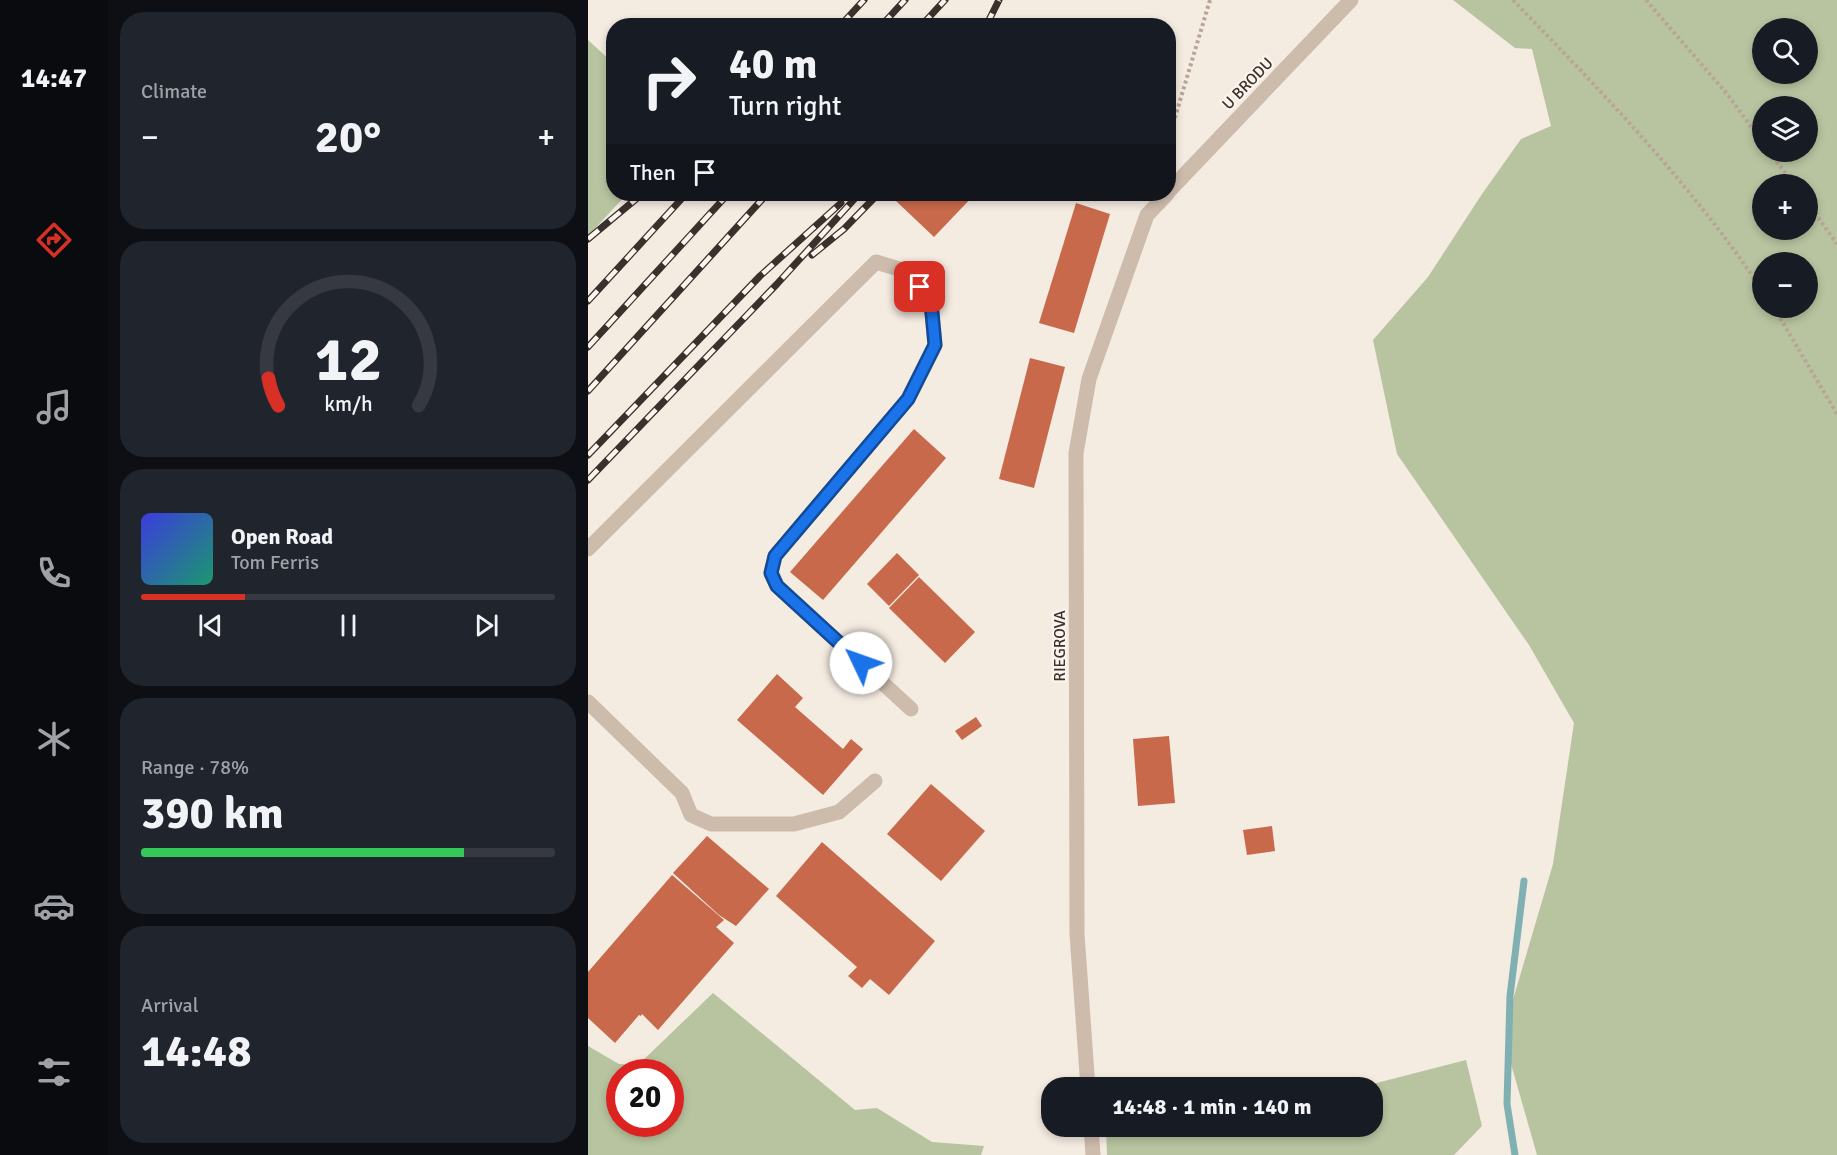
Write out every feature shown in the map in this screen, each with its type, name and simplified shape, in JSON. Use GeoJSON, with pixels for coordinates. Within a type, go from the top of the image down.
{"type":"FeatureCollection","features":[{"type":"Feature","properties":{"kind":"street","name":"U BRODU"},"geometry":{"type":"LineString","coordinates":[[1176,185],[1351,0]]}},
{"type":"Feature","properties":{"kind":"street","name":"U BRODU"},"geometry":{"type":"LineString","coordinates":[[1146,215],[1160,201]]}},
{"type":"Feature","properties":{"kind":"street","name":"RIEGROVA"},"geometry":{"type":"LineString","coordinates":[[1087,1077],[1077,934],[1076,453],[1089,380],[1146,215]]}},
{"type":"Feature","properties":{"kind":"street"},"geometry":{"type":"LineString","coordinates":[[588,549],[876,262],[909,272],[931,302],[935,345],[908,399],[775,556],[771,573],[777,586],[911,709]]}},
{"type":"Feature","properties":{"kind":"street"},"geometry":{"type":"LineString","coordinates":[[588,702],[682,793],[691,815],[711,824],[794,824],[839,812],[875,782]]}},
{"type":"Feature","properties":{"kind":"street"},"geometry":{"type":"LineString","coordinates":[[1092,1137],[1093,1155]]}},
{"type":"Feature","properties":{"kind":"path"},"geometry":{"type":"LineString","coordinates":[[1176,113],[1209,0]]}},
{"type":"Feature","properties":{"kind":"path"},"geometry":{"type":"LineString","coordinates":[[1513,0],[1587,76],[1667,165],[1752,275]]}},
{"type":"Feature","properties":{"kind":"path"},"geometry":{"type":"LineString","coordinates":[[1646,0],[1728,95],[1752,128]]}},
{"type":"Feature","properties":{"kind":"path"},"geometry":{"type":"LineString","coordinates":[[1777,162],[1786,174]]}},
{"type":"Feature","properties":{"kind":"path"},"geometry":{"type":"LineString","coordinates":[[1818,218],[1837,244]]}},
{"type":"Feature","properties":{"kind":"path"},"geometry":{"type":"LineString","coordinates":[[1780,318],[1837,414]]}},
{"type":"Feature","properties":{"kind":"green space"},"geometry":{"type":"Polygon","coordinates":[[[1453,0],[1837,0],[1837,1155],[1537,1155],[1509,1057],[1507,1020],[1553,864],[1574,723],[1529,645],[1397,454],[1373,340],[1428,277],[1521,139],[1551,126],[1532,49],[1515,48],[1453,0]]]}},
{"type":"Feature","properties":{"kind":"green space"},"geometry":{"type":"Polygon","coordinates":[[[588,40],[606,57],[606,201],[620,201],[588,236],[588,40]]]}},
{"type":"Feature","properties":{"kind":"green space"},"geometry":{"type":"Polygon","coordinates":[[[713,993],[855,1110],[877,1108],[932,1142],[984,1146],[981,1155],[588,1155],[588,1046],[610,1059],[606,1059],[606,1137],[684,1137],[684,1059],[644,1059],[713,993]]]}},
{"type":"Feature","properties":{"kind":"green space"},"geometry":{"type":"Polygon","coordinates":[[[1466,1060],[1482,1126],[1454,1155],[1107,1155],[1106,1137],[1383,1137],[1383,1081],[1466,1060]]]}},
{"type":"Feature","properties":{"kind":"building"},"geometry":{"type":"Polygon","coordinates":[[[896,201],[968,201],[934,237],[896,201]]]}},
{"type":"Feature","properties":{"kind":"building"},"geometry":{"type":"Polygon","coordinates":[[[1076,203],[1110,214],[1074,333],[1039,323],[1076,203]]]}},
{"type":"Feature","properties":{"kind":"building"},"geometry":{"type":"Polygon","coordinates":[[[1030,358],[1065,367],[1034,488],[999,479],[1030,358]]]}},
{"type":"Feature","properties":{"kind":"building"},"geometry":{"type":"Polygon","coordinates":[[[914,429],[946,458],[823,600],[790,572],[914,429]]]}},
{"type":"Feature","properties":{"kind":"building"},"geometry":{"type":"Polygon","coordinates":[[[897,553],[919,575],[889,606],[867,584],[897,553]]]}},
{"type":"Feature","properties":{"kind":"building"},"geometry":{"type":"Polygon","coordinates":[[[919,577],[975,632],[945,663],[889,608],[919,577]]]}},
{"type":"Feature","properties":{"kind":"building"},"geometry":{"type":"Polygon","coordinates":[[[777,674],[803,698],[795,707],[843,749],[851,739],[863,749],[823,795],[737,720],[777,674]]]}},
{"type":"Feature","properties":{"kind":"building"},"geometry":{"type":"Polygon","coordinates":[[[976,717],[982,726],[962,740],[955,731],[976,717]]]}},
{"type":"Feature","properties":{"kind":"building"},"geometry":{"type":"Polygon","coordinates":[[[1169,736],[1175,803],[1138,806],[1133,739],[1169,736]]]}},
{"type":"Feature","properties":{"kind":"building"},"geometry":{"type":"Polygon","coordinates":[[[931,784],[985,831],[941,881],[887,834],[931,784]]]}},
{"type":"Feature","properties":{"kind":"building"},"geometry":{"type":"Polygon","coordinates":[[[1272,826],[1275,851],[1247,855],[1243,830],[1272,826]]]}},
{"type":"Feature","properties":{"kind":"building"},"geometry":{"type":"Polygon","coordinates":[[[707,836],[769,889],[736,926],[719,915],[673,873],[707,836]]]}},
{"type":"Feature","properties":{"kind":"building"},"geometry":{"type":"Polygon","coordinates":[[[822,842],[935,941],[889,995],[870,979],[862,988],[848,976],[857,967],[776,896],[822,842]]]}},
{"type":"Feature","properties":{"kind":"building"},"geometry":{"type":"Polygon","coordinates":[[[672,875],[724,920],[716,927],[734,943],[658,1030],[642,1014],[615,1043],[588,1018],[588,972],[672,875]]]}},
{"type":"Feature","properties":{"kind":"waterway"},"geometry":{"type":"LineString","coordinates":[[1515,1155],[1507,1104],[1510,996],[1524,881]]}},
{"type":"Feature","properties":{"kind":"railway"},"geometry":{"type":"LineString","coordinates":[[847,18],[864,0]]}},
{"type":"Feature","properties":{"kind":"railway"},"geometry":{"type":"LineString","coordinates":[[888,18],[905,0]]}},
{"type":"Feature","properties":{"kind":"railway"},"geometry":{"type":"LineString","coordinates":[[928,18],[945,0]]}},
{"type":"Feature","properties":{"kind":"railway"},"geometry":{"type":"LineString","coordinates":[[990,18],[999,0]]}},
{"type":"Feature","properties":{"kind":"railway"},"geometry":{"type":"LineString","coordinates":[[588,239],[634,201]]}},
{"type":"Feature","properties":{"kind":"railway"},"geometry":{"type":"LineString","coordinates":[[588,301],[680,201]]}},
{"type":"Feature","properties":{"kind":"railway"},"geometry":{"type":"LineString","coordinates":[[588,347],[722,201]]}},
{"type":"Feature","properties":{"kind":"railway"},"geometry":{"type":"LineString","coordinates":[[588,391],[761,201]]}},
{"type":"Feature","properties":{"kind":"railway"},"geometry":{"type":"LineString","coordinates":[[588,480],[777,284],[853,201]]}},
{"type":"Feature","properties":{"kind":"railway"},"geometry":{"type":"LineString","coordinates":[[812,255],[844,229],[871,201]]}},
{"type":"Feature","properties":{"kind":"railway"},"geometry":{"type":"LineString","coordinates":[[588,455],[760,276],[841,203]]}},
{"type":"Feature","properties":{"kind":"route"},"geometry":{"type":"LineString","coordinates":[[861,663],[777,586],[771,573],[775,556],[908,399],[935,345],[931,302],[920,287]]}}]}
